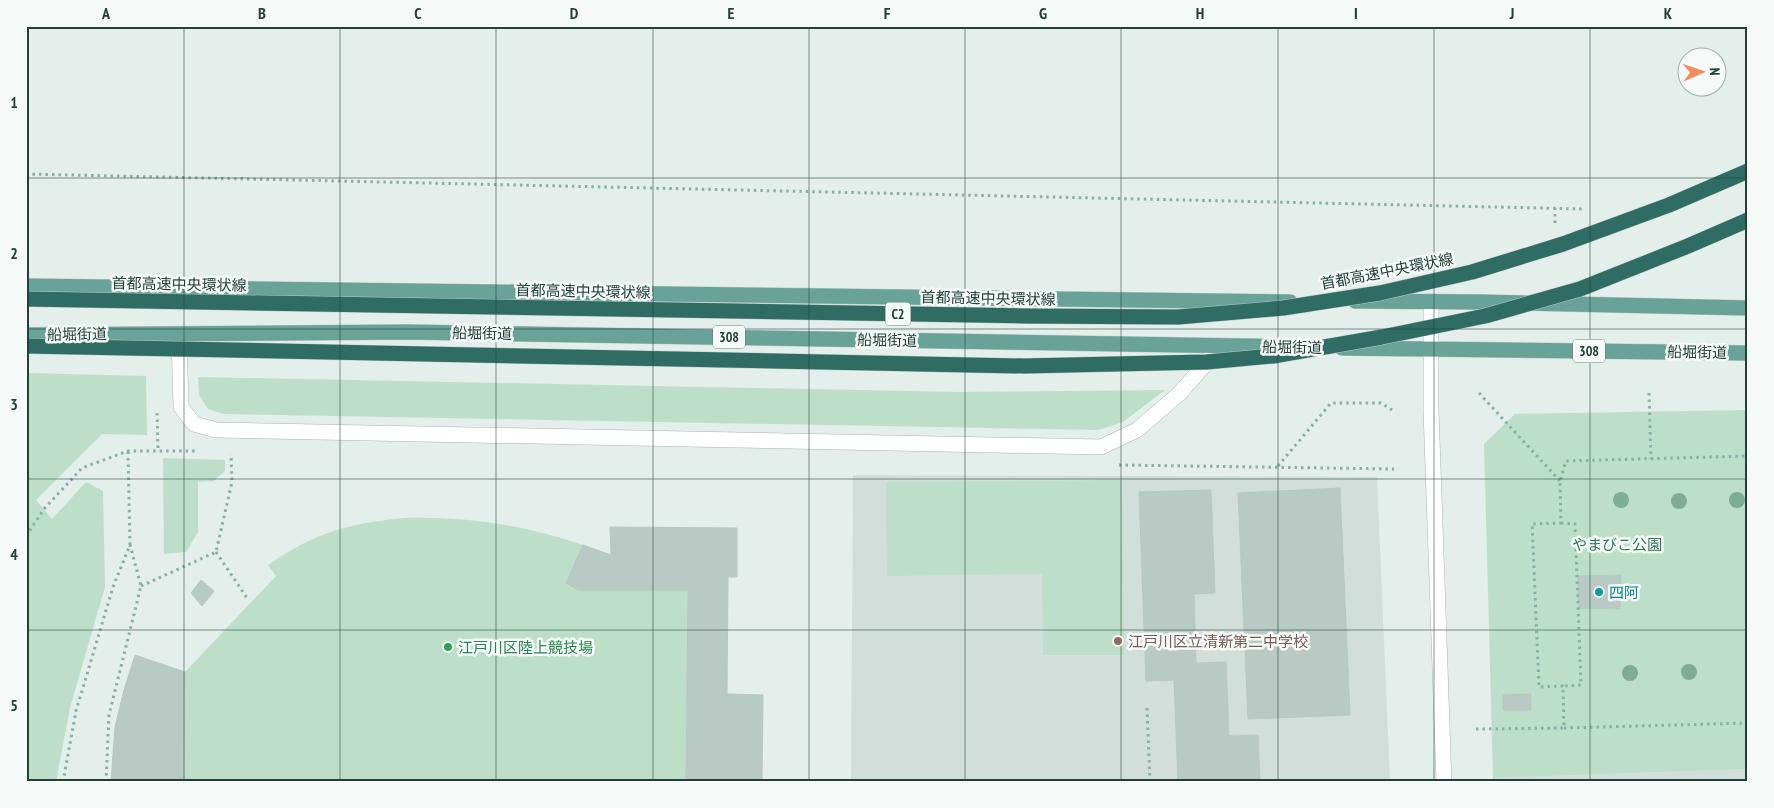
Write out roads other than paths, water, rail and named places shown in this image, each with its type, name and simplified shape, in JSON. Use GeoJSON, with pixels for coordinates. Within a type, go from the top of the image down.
{"type":"FeatureCollection","features":[{"type":"Feature","properties":{"kind":"highway","name":"首都高速中央環状線"},"geometry":{"type":"LineString","coordinates":[[26,291],[1006,316],[1178,317],[1283,308],[1380,294],[1472,272],[1563,244],[1669,205],[1717,186],[1748,171]]}},
{"type":"Feature","properties":{"kind":"highway"},"geometry":{"type":"LineString","coordinates":[[26,346],[1014,366],[1206,362],[1273,356],[1382,337],[1485,316],[1580,289],[1748,220]]}},
{"type":"Feature","properties":{"kind":"main road"},"geometry":{"type":"LineString","coordinates":[[26,291],[1221,302],[1431,302],[1748,308]]}},
{"type":"Feature","properties":{"kind":"main road","name":"船堀街道"},"geometry":{"type":"LineString","coordinates":[[26,335],[408,332],[1748,353]]}},
{"type":"Feature","properties":{"kind":"street"},"geometry":{"type":"LineString","coordinates":[[1431,302],[1430,349],[1444,782]]}},
{"type":"Feature","properties":{"kind":"street"},"geometry":{"type":"LineString","coordinates":[[179,333],[181,407],[194,424],[216,430],[1101,447],[1137,430],[1180,393],[1220,346]]}},
{"type":"Feature","properties":{"kind":"place","name":"四阿"},"geometry":{"type":"Point","coordinates":[1599,592]}},
{"type":"Feature","properties":{"kind":"place","name":"江戸川区立清新第二中学校"},"geometry":{"type":"Point","coordinates":[1118,641]}},
{"type":"Feature","properties":{"kind":"place","name":"江戸川区陸上競技場"},"geometry":{"type":"Point","coordinates":[448,647]}},
{"type":"Feature","properties":{"kind":"park label","name":"やまびこ公園"},"geometry":{"type":"Point","coordinates":[1617,544]}}]}
